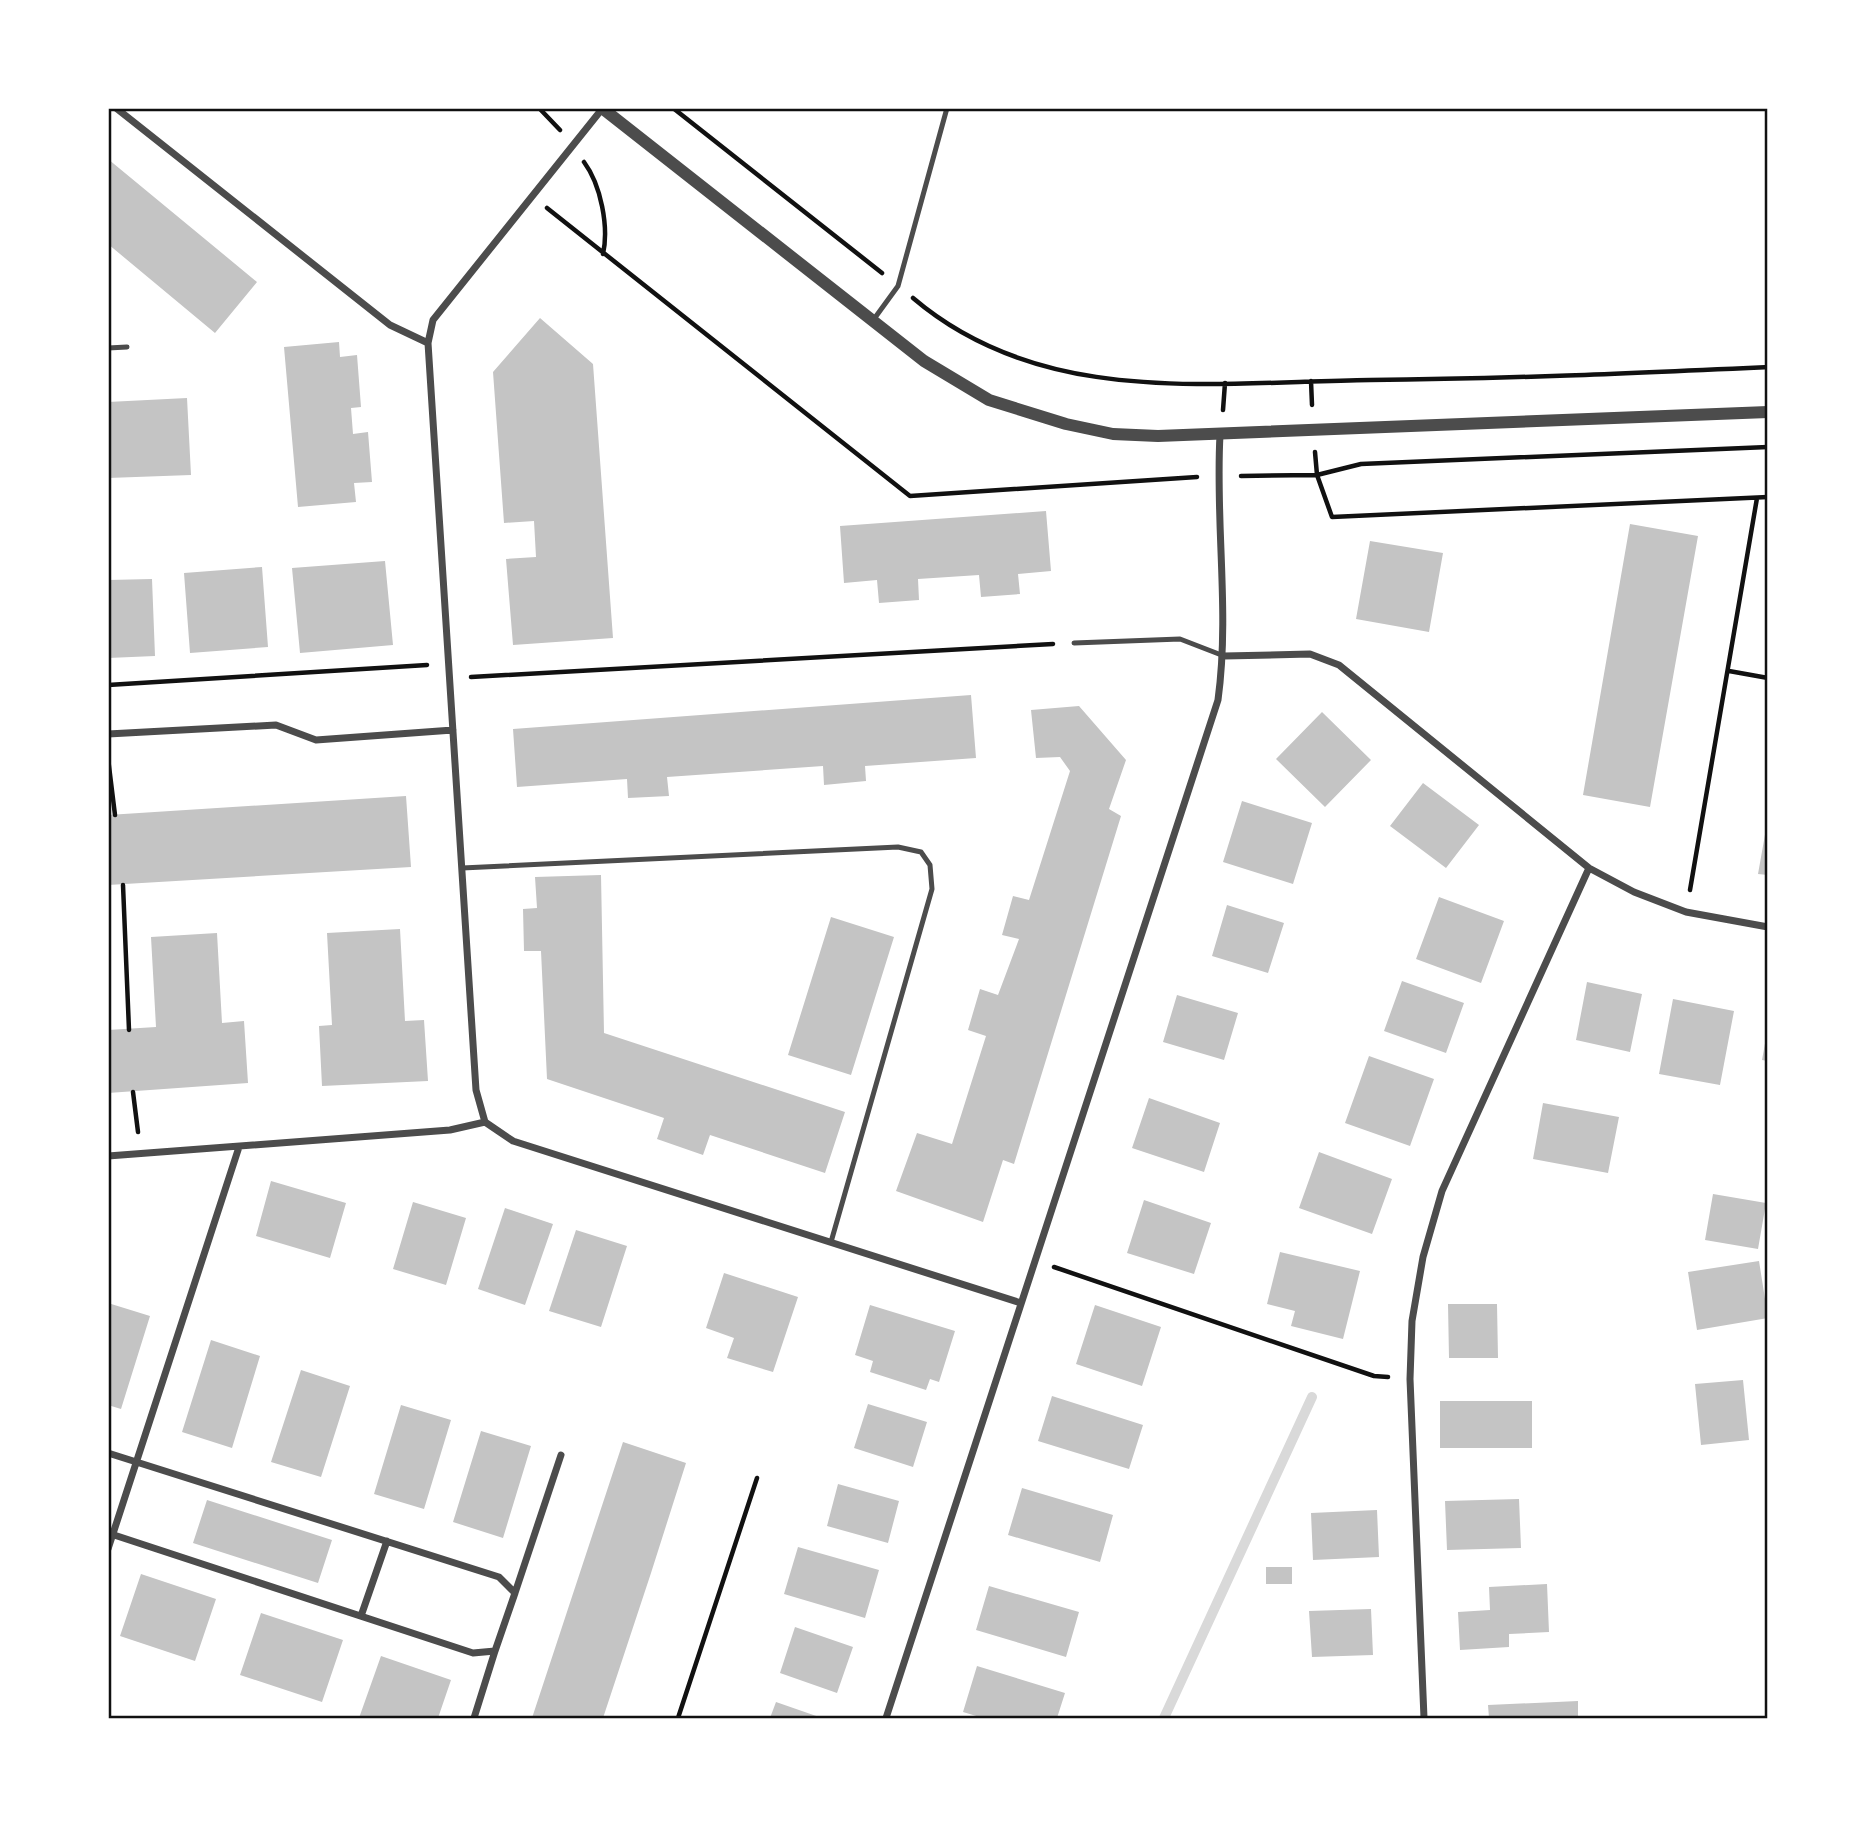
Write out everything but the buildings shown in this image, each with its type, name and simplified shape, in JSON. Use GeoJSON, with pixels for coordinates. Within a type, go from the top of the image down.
{"type":"FeatureCollection","features":[{"type":"Feature","properties":{"kind":"street"},"geometry":{"type":"LineString","coordinates":[[116,108],[390,326],[428,343]]}},
{"type":"Feature","properties":{"kind":"street"},"geometry":{"type":"LineString","coordinates":[[1021,1303],[513,1141],[485,1122],[476,1090],[428,343],[433,320],[602,108],[924,362],[989,400],[1066,424],[1113,434],[1220,435],[1768,412]]}},
{"type":"Feature","properties":{"kind":"street"},"geometry":{"type":"LineString","coordinates":[[886,1718],[1218,700],[1224,656],[1218,475],[1220,435]]}},
{"type":"Feature","properties":{"kind":"street"},"geometry":{"type":"LineString","coordinates":[[1224,656],[1310,654],[1339,665],[1589,868],[1634,892],[1686,912],[1768,927]]}},
{"type":"Feature","properties":{"kind":"street"},"geometry":{"type":"LineString","coordinates":[[108,734],[276,725],[316,740],[453,730]]}},
{"type":"Feature","properties":{"kind":"street"},"geometry":{"type":"LineString","coordinates":[[1424,1718],[1409,1379],[1412,1321],[1423,1257],[1442,1191],[1589,868]]}},
{"type":"Feature","properties":{"kind":"street"},"geometry":{"type":"LineString","coordinates":[[108,1156],[450,1130],[485,1122]]}},
{"type":"Feature","properties":{"kind":"street"},"geometry":{"type":"LineString","coordinates":[[108,1549],[239,1147]]}},
{"type":"Feature","properties":{"kind":"street"},"geometry":{"type":"LineString","coordinates":[[108,1453],[499,1577],[515,1593]]}},
{"type":"Feature","properties":{"kind":"street"},"geometry":{"type":"LineString","coordinates":[[474,1718],[561,1455]]}},
{"type":"Feature","properties":{"kind":"street"},"geometry":{"type":"LineString","coordinates":[[111,1534],[473,1653],[495,1651]]}},
{"type":"Feature","properties":{"kind":"street"},"geometry":{"type":"LineString","coordinates":[[361,1616],[387,1541]]}},
{"type":"Feature","properties":{"kind":"lane"},"geometry":{"type":"LineString","coordinates":[[872,322],[898,286],[947,108]]}},
{"type":"Feature","properties":{"kind":"lane"},"geometry":{"type":"LineString","coordinates":[[108,348],[127,347]]}},
{"type":"Feature","properties":{"kind":"lane"},"geometry":{"type":"LineString","coordinates":[[1074,643],[1180,639],[1224,656]]}},
{"type":"Feature","properties":{"kind":"lane"},"geometry":{"type":"LineString","coordinates":[[462,868],[898,847],[921,852],[930,865],[932,889],[831,1242]]}},
{"type":"Feature","properties":{"kind":"path"},"geometry":{"type":"LineString","coordinates":[[673,108],[943,323],[998,352],[1049,368],[1105,380],[1170,385],[1474,380],[1768,368]]}},
{"type":"Feature","properties":{"kind":"path"},"geometry":{"type":"LineString","coordinates":[[572,145],[592,172],[607,234],[603,254]]}},
{"type":"Feature","properties":{"kind":"path"},"geometry":{"type":"LineString","coordinates":[[1317,475],[1332,517],[1768,497]]}},
{"type":"Feature","properties":{"kind":"path"},"geometry":{"type":"LineString","coordinates":[[1686,912],[1758,498]]}},
{"type":"Feature","properties":{"kind":"path"},"geometry":{"type":"LineString","coordinates":[[450,678],[1074,643]]}},
{"type":"Feature","properties":{"kind":"path"},"geometry":{"type":"LineString","coordinates":[[108,685],[449,664]]}},
{"type":"Feature","properties":{"kind":"path"},"geometry":{"type":"LineString","coordinates":[[1729,671],[1768,678]]}},
{"type":"Feature","properties":{"kind":"path"},"geometry":{"type":"LineString","coordinates":[[108,758],[115,815]]}},
{"type":"Feature","properties":{"kind":"path"},"geometry":{"type":"LineString","coordinates":[[123,885],[129,1030]]}},
{"type":"Feature","properties":{"kind":"path"},"geometry":{"type":"LineString","coordinates":[[133,1092],[141,1154]]}},
{"type":"Feature","properties":{"kind":"path"},"geometry":{"type":"LineString","coordinates":[[1035,1261],[1374,1376],[1409,1379]]}},
{"type":"Feature","properties":{"kind":"path"},"geometry":{"type":"LineString","coordinates":[[678,1718],[757,1478]]}},
{"type":"Feature","properties":{"kind":"waterway"},"geometry":{"type":"LineString","coordinates":[[1164,1718],[1312,1397]]}}]}
